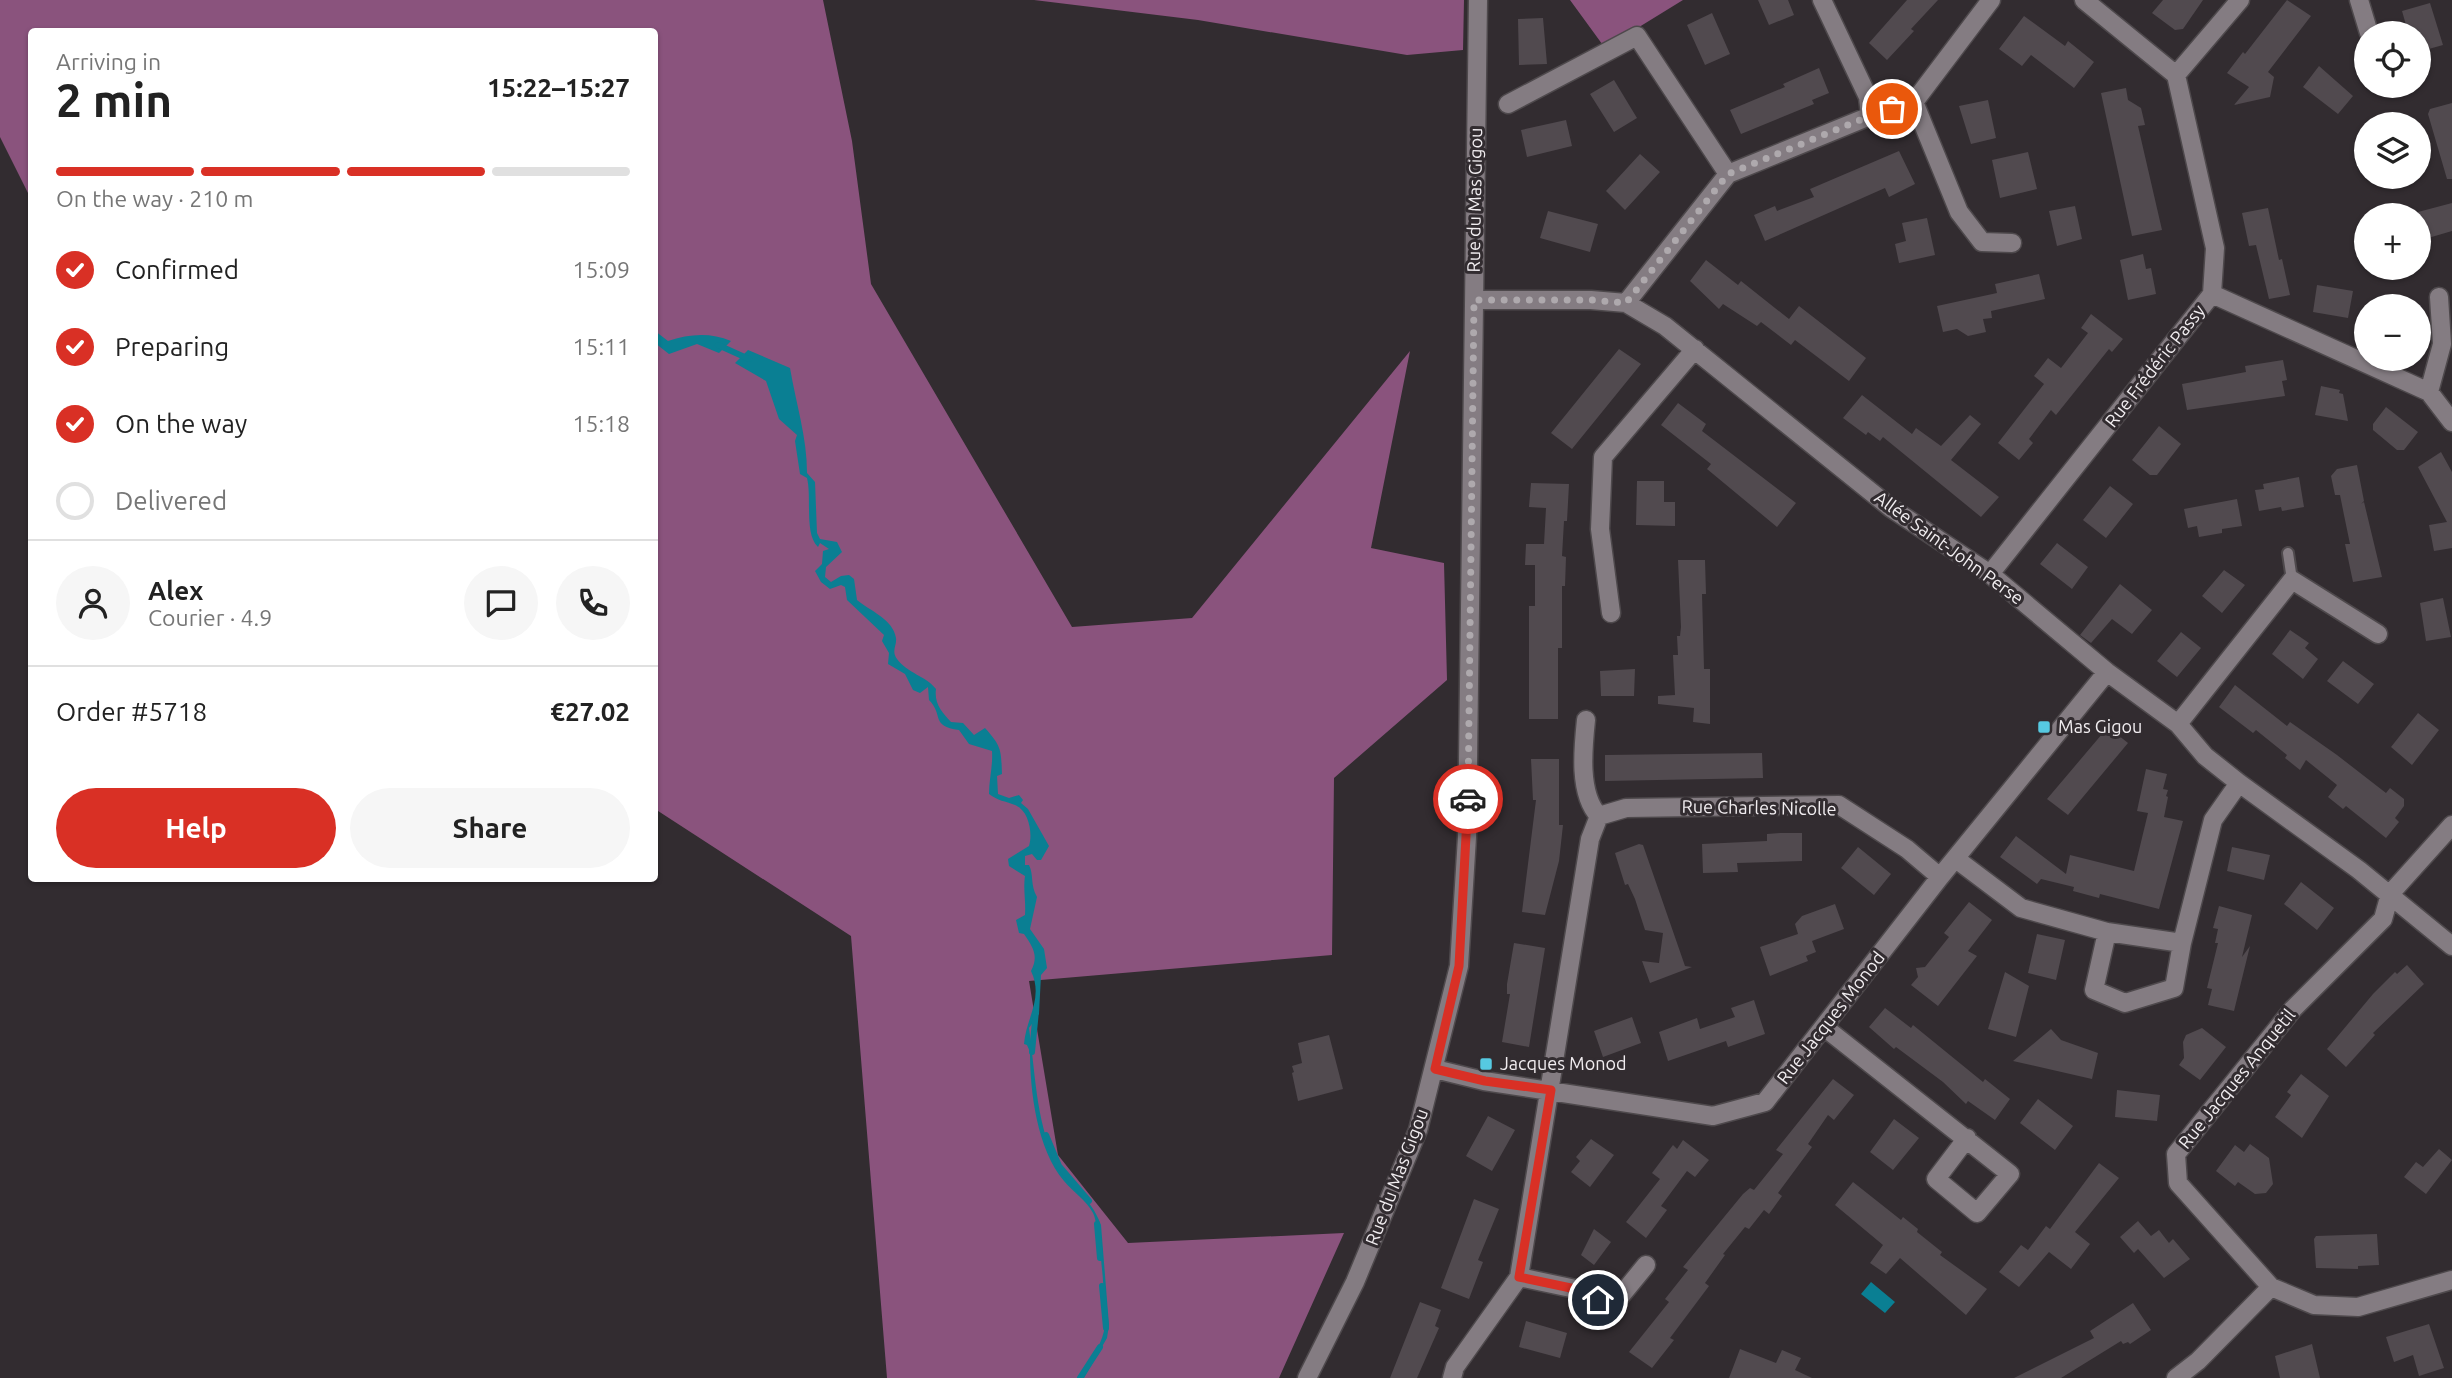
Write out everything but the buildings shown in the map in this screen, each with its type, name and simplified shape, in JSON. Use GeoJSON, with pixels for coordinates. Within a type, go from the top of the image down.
{"type":"FeatureCollection","features":[{"type":"Feature","properties":{"kind":"street","name":"Rue du Mas Gigou"},"geometry":{"type":"LineString","coordinates":[[1307,1378],[1355,1282],[1418,1130],[1459,966],[1467,837],[1478,0]]}},
{"type":"Feature","properties":{"kind":"street"},"geometry":{"type":"LineString","coordinates":[[1822,0],[1868,97],[1870,116]]}},
{"type":"Feature","properties":{"kind":"street"},"geometry":{"type":"LineString","coordinates":[[1626,303],[1728,174],[1870,116],[1914,102],[1991,0]]}},
{"type":"Feature","properties":{"kind":"street"},"geometry":{"type":"LineString","coordinates":[[2084,0],[2176,75],[2240,0]]}},
{"type":"Feature","properties":{"kind":"street"},"geometry":{"type":"LineString","coordinates":[[2359,0],[2365,21]]}},
{"type":"Feature","properties":{"kind":"street"},"geometry":{"type":"LineString","coordinates":[[1508,104],[1637,36],[1728,174]]}},
{"type":"Feature","properties":{"kind":"street","name":"Rue Frédéric Passy"},"geometry":{"type":"LineString","coordinates":[[1990,574],[2212,294],[2215,248],[2176,75]]}},
{"type":"Feature","properties":{"kind":"street"},"geometry":{"type":"LineString","coordinates":[[1914,102],[1959,212],[1982,242],[2012,243]]}},
{"type":"Feature","properties":{"kind":"street"},"geometry":{"type":"LineString","coordinates":[[2212,294],[2429,392],[2452,422]]}},
{"type":"Feature","properties":{"kind":"street"},"geometry":{"type":"LineString","coordinates":[[2429,392],[2442,344],[2439,297]]}},
{"type":"Feature","properties":{"kind":"street","name":"Allée Saint-John Perse"},"geometry":{"type":"LineString","coordinates":[[1474,300],[1591,300],[1626,303],[1695,349],[1891,508],[1990,574],[2107,671],[2178,724],[2205,756],[2390,894],[2452,946]]}},
{"type":"Feature","properties":{"kind":"street"},"geometry":{"type":"LineString","coordinates":[[1611,613],[1600,529],[1603,457],[1695,349]]}},
{"type":"Feature","properties":{"kind":"street"},"geometry":{"type":"LineString","coordinates":[[2178,724],[2292,580],[2378,634]]}},
{"type":"Feature","properties":{"kind":"street","name":"Rue Jacques Monod"},"geometry":{"type":"LineString","coordinates":[[1435,1069],[1485,1081],[1713,1116],[1765,1102],[1940,877],[2107,671]]}},
{"type":"Feature","properties":{"kind":"street"},"geometry":{"type":"LineString","coordinates":[[1452,1378],[1455,1367],[1519,1277],[1590,839],[1599,816],[1591,808],[1585,782],[1586,720]]}},
{"type":"Feature","properties":{"kind":"street"},"geometry":{"type":"LineString","coordinates":[[2107,932],[2094,990],[2125,1003],[2174,988],[2182,943],[2213,820],[2239,783]]}},
{"type":"Feature","properties":{"kind":"street","name":"Rue Charles Nicolle"},"geometry":{"type":"LineString","coordinates":[[1599,816],[1626,808],[1839,806],[1907,849],[1940,877]]}},
{"type":"Feature","properties":{"kind":"street","name":"Rue Jacques Anquetil"},"geometry":{"type":"LineString","coordinates":[[2452,825],[2390,894],[2383,919],[2293,1009],[2176,1154],[2178,1183],[2271,1287],[2314,1305],[2358,1307],[2452,1280]]}},
{"type":"Feature","properties":{"kind":"street"},"geometry":{"type":"LineString","coordinates":[[1956,859],[2021,908],[2107,932],[2182,943]]}},
{"type":"Feature","properties":{"kind":"street"},"geometry":{"type":"LineString","coordinates":[[1824,1027],[1967,1138]]}},
{"type":"Feature","properties":{"kind":"street"},"geometry":{"type":"LineString","coordinates":[[1519,1277],[1585,1291],[1610,1309],[1646,1265]]}},
{"type":"Feature","properties":{"kind":"street"},"geometry":{"type":"LineString","coordinates":[[2176,1378],[2198,1361],[2271,1287]]}},
{"type":"Feature","properties":{"kind":"lane"},"geometry":{"type":"LineString","coordinates":[[2288,553],[2292,580]]}},
{"type":"Feature","properties":{"kind":"shaded area"},"geometry":{"type":"Polygon","coordinates":[[[0,0],[823,0],[852,141],[871,284],[1072,627],[1192,618],[1410,351],[1371,548],[1444,563],[1447,680],[1334,778],[1332,955],[1029,981],[1058,1155],[1128,1243],[1344,1233],[1279,1378],[887,1378],[851,936],[658,811],[658,28],[28,28],[28,193],[0,137],[0,0]]]}},
{"type":"Feature","properties":{"kind":"shaded area"},"geometry":{"type":"Polygon","coordinates":[[[1034,0],[1464,0],[1463,50],[1407,55],[1198,20],[1034,0]]]}},
{"type":"Feature","properties":{"kind":"shaded area"},"geometry":{"type":"Polygon","coordinates":[[[1570,0],[1683,0],[1605,48],[1570,0]]]}},
{"type":"Feature","properties":{"kind":"water"},"geometry":{"type":"Polygon","coordinates":[[[658,333],[668,341],[700,335],[731,341],[719,353],[697,344],[669,354],[658,345],[658,333]]]}},
{"type":"Feature","properties":{"kind":"water"},"geometry":{"type":"Polygon","coordinates":[[[748,350],[790,368],[803,433],[807,473],[815,482],[817,533],[820,539],[837,542],[842,552],[826,567],[825,577],[831,582],[841,576],[849,575],[854,579],[857,600],[880,616],[894,631],[894,651],[897,659],[936,689],[937,703],[951,722],[963,723],[974,735],[985,728],[991,734],[1001,754],[1002,774],[997,776],[998,794],[1009,798],[1019,795],[1023,800],[1021,803],[1028,809],[1049,846],[1041,860],[1037,860],[1032,854],[1025,856],[1025,865],[1029,865],[1037,897],[1030,929],[1044,949],[1047,968],[1041,975],[1039,1014],[1029,1028],[1037,1094],[1048,1143],[1059,1167],[1091,1206],[1101,1225],[1109,1325],[1107,1338],[1084,1378],[1079,1378],[1097,1350],[1104,1331],[1105,1308],[1100,1252],[1093,1213],[1055,1168],[1041,1137],[1034,1102],[1030,1052],[1024,1044],[1035,999],[1035,981],[1031,971],[1035,956],[1024,934],[1019,933],[1016,920],[1025,915],[1025,876],[1009,866],[1008,859],[1029,846],[1029,823],[1020,808],[989,794],[992,751],[969,744],[959,730],[944,726],[929,700],[928,687],[920,693],[913,690],[905,674],[888,664],[889,653],[882,641],[884,635],[847,600],[845,587],[841,585],[830,589],[821,582],[815,571],[822,564],[823,551],[829,549],[820,543],[818,547],[811,534],[807,478],[800,474],[795,441],[797,435],[779,419],[766,381],[735,363],[748,350]]]}},
{"type":"Feature","properties":{"kind":"water"},"geometry":{"type":"Polygon","coordinates":[[[1871,1282],[1895,1302],[1885,1313],[1861,1294],[1871,1282]]]}},
{"type":"Feature","properties":{"kind":"waterway"},"geometry":{"type":"LineString","coordinates":[[718,345],[749,359]]}},
{"type":"Feature","properties":{"kind":"waterway"},"geometry":{"type":"LineString","coordinates":[[1032,1052],[1036,1011]]}},
{"type":"Feature","properties":{"kind":"waterway"},"geometry":{"type":"LineString","coordinates":[[1046,1135],[1059,1166],[1089,1201]]}},
{"type":"Feature","properties":{"kind":"waterway"},"geometry":{"type":"LineString","coordinates":[[1097,1224],[1100,1258]]}},
{"type":"Feature","properties":{"kind":"waterway"},"geometry":{"type":"LineString","coordinates":[[1102,1286],[1106,1328]]}},
{"type":"Feature","properties":{"kind":"waterway"},"geometry":{"type":"LineString","coordinates":[[1080,1378],[1100,1347]]}},
{"type":"Feature","properties":{"kind":"way so far"},"geometry":{"type":"LineString","coordinates":[[1468,799],[1474,300],[1591,300],[1626,303],[1728,174],[1892,109]]}},
{"type":"Feature","properties":{"kind":"place","name":"Mas Gigou"},"geometry":{"type":"Point","coordinates":[2044,727]}},
{"type":"Feature","properties":{"kind":"place","name":"Jacques Monod"},"geometry":{"type":"Point","coordinates":[1486,1064]}},
{"type":"Feature","properties":{"kind":"route"},"geometry":{"type":"LineString","coordinates":[[1468,799],[1459,966],[1435,1069],[1485,1081],[1551,1090],[1519,1277],[1585,1291],[1598,1300]]}}]}
